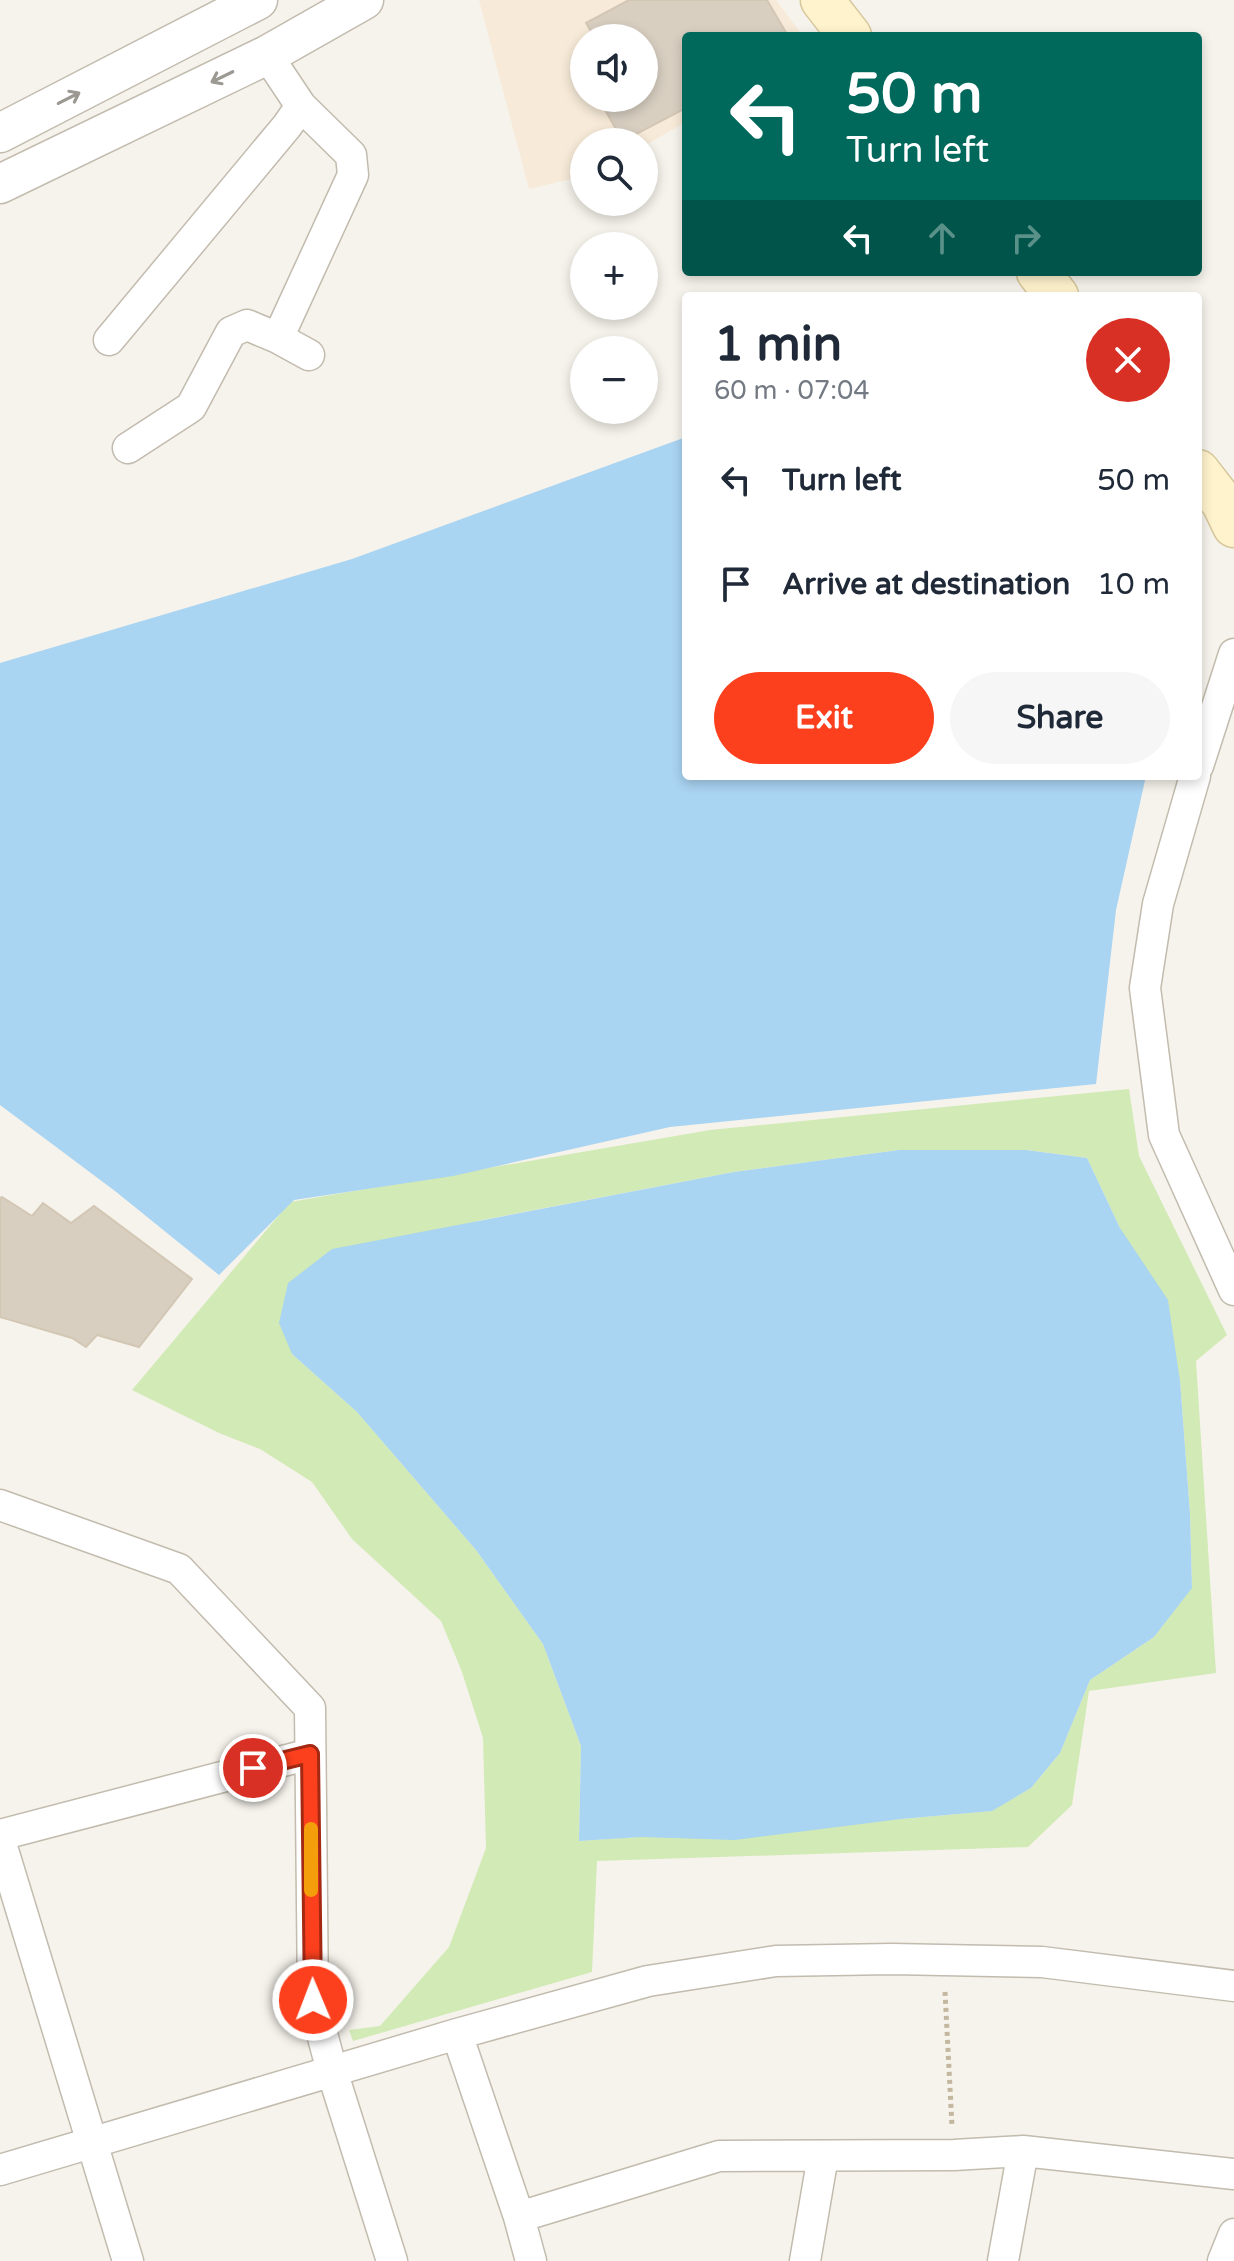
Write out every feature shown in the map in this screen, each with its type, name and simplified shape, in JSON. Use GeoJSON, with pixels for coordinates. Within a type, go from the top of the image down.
{"type":"FeatureCollection","features":[{"type":"Feature","properties":{"kind":"main road"},"geometry":{"type":"LineString","coordinates":[[822,0],[847,32]]}},
{"type":"Feature","properties":{"kind":"main road"},"geometry":{"type":"LineString","coordinates":[[1041,276],[1054,292]]}},
{"type":"Feature","properties":{"kind":"main road"},"geometry":{"type":"LineString","coordinates":[[1202,476],[1223,503],[1234,526]]}},
{"type":"Feature","properties":{"kind":"street"},"geometry":{"type":"LineString","coordinates":[[0,184],[267,55],[364,0]]}},
{"type":"Feature","properties":{"kind":"street"},"geometry":{"type":"LineString","coordinates":[[0,133],[239,5]]}},
{"type":"Feature","properties":{"kind":"street"},"geometry":{"type":"LineString","coordinates":[[267,55],[301,106],[351,155],[353,175],[278,338]]}},
{"type":"Feature","properties":{"kind":"street"},"geometry":{"type":"LineString","coordinates":[[109,340],[301,106]]}},
{"type":"Feature","properties":{"kind":"street"},"geometry":{"type":"LineString","coordinates":[[128,448],[191,407],[231,332],[247,325],[309,355]]}},
{"type":"Feature","properties":{"kind":"street"},"geometry":{"type":"LineString","coordinates":[[1202,754],[1234,654]]}},
{"type":"Feature","properties":{"kind":"street"},"geometry":{"type":"LineString","coordinates":[[1194,780],[1158,904],[1145,988],[1164,1135],[1234,1290]]}},
{"type":"Feature","properties":{"kind":"street"},"geometry":{"type":"LineString","coordinates":[[0,1505],[179,1569],[310,1708],[313,2000],[392,2261]]}},
{"type":"Feature","properties":{"kind":"street"},"geometry":{"type":"LineString","coordinates":[[128,2261],[0,1838],[310,1754]]}},
{"type":"Feature","properties":{"kind":"street"},"geometry":{"type":"LineString","coordinates":[[0,2170],[457,2034],[648,1981],[776,1961],[1042,1962],[1234,1986]]}},
{"type":"Feature","properties":{"kind":"street"},"geometry":{"type":"LineString","coordinates":[[457,2034],[531,2261]]}},
{"type":"Feature","properties":{"kind":"street"},"geometry":{"type":"LineString","coordinates":[[519,2217],[719,2156],[954,2155],[1023,2151],[1234,2174]]}},
{"type":"Feature","properties":{"kind":"street"},"geometry":{"type":"LineString","coordinates":[[1003,2261],[1023,2151]]}},
{"type":"Feature","properties":{"kind":"street"},"geometry":{"type":"LineString","coordinates":[[805,2261],[823,2156]]}},
{"type":"Feature","properties":{"kind":"street"},"geometry":{"type":"LineString","coordinates":[[1223,2261],[1234,2234]]}},
{"type":"Feature","properties":{"kind":"path"},"geometry":{"type":"LineString","coordinates":[[943,1960],[954,2155]]}},
{"type":"Feature","properties":{"kind":"shaded area"},"geometry":{"type":"Polygon","coordinates":[[[479,0],[776,0],[800,32],[682,32],[682,124],[658,138],[658,128],[570,128],[570,179],[529,189],[479,0]]]}},
{"type":"Feature","properties":{"kind":"green space"},"geometry":{"type":"Polygon","coordinates":[[[1129,1089],[1139,1156],[1227,1335],[1196,1361],[1216,1673],[1089,1691],[1072,1805],[1028,1847],[597,1861],[592,1972],[353,2041],[349,2030],[380,2026],[449,1947],[486,1848],[483,1738],[462,1672],[441,1621],[352,1539],[312,1482],[260,1449],[219,1433],[132,1390],[290,1202],[710,1130],[1129,1089]],[[899,1150],[734,1172],[477,1221],[292,1354],[357,1412],[476,1550],[543,1644],[581,1746],[579,1841],[991,1811],[1031,1788],[1060,1753],[1090,1680],[1154,1637],[1192,1587],[1180,1381],[1120,1228],[1087,1158],[1026,1150],[899,1150]]]}},
{"type":"Feature","properties":{"kind":"water"},"geometry":{"type":"Polygon","coordinates":[[[682,438],[682,780],[1145,780],[1116,910],[1096,1084],[670,1127],[453,1176],[294,1200],[219,1275],[115,1191],[0,1105],[0,663],[352,559],[682,438]]]}},
{"type":"Feature","properties":{"kind":"water"},"geometry":{"type":"Polygon","coordinates":[[[899,1150],[1026,1150],[1087,1158],[1120,1228],[1168,1300],[1180,1381],[1192,1588],[1154,1637],[1090,1680],[1060,1753],[1031,1788],[992,1811],[735,1840],[641,1837],[579,1841],[581,1746],[543,1644],[476,1550],[357,1412],[292,1354],[279,1323],[288,1283],[332,1249],[734,1172],[899,1150]]]}},
{"type":"Feature","properties":{"kind":"building"},"geometry":{"type":"Polygon","coordinates":[[[629,0],[767,0],[786,32],[682,32],[682,110],[648,128],[615,128],[606,112],[658,112],[658,24],[587,24],[629,0]]]}},
{"type":"Feature","properties":{"kind":"building"},"geometry":{"type":"Polygon","coordinates":[[[2,1197],[32,1216],[43,1203],[71,1223],[94,1206],[192,1279],[139,1347],[97,1335],[86,1347],[72,1338],[0,1317],[2,1197]]]}},
{"type":"Feature","properties":{"kind":"slow traffic"},"geometry":{"type":"LineString","coordinates":[[311,1829],[311,1890]]}},
{"type":"Feature","properties":{"kind":"route"},"geometry":{"type":"LineString","coordinates":[[253,1768],[310,1754],[313,2000]]}}]}
